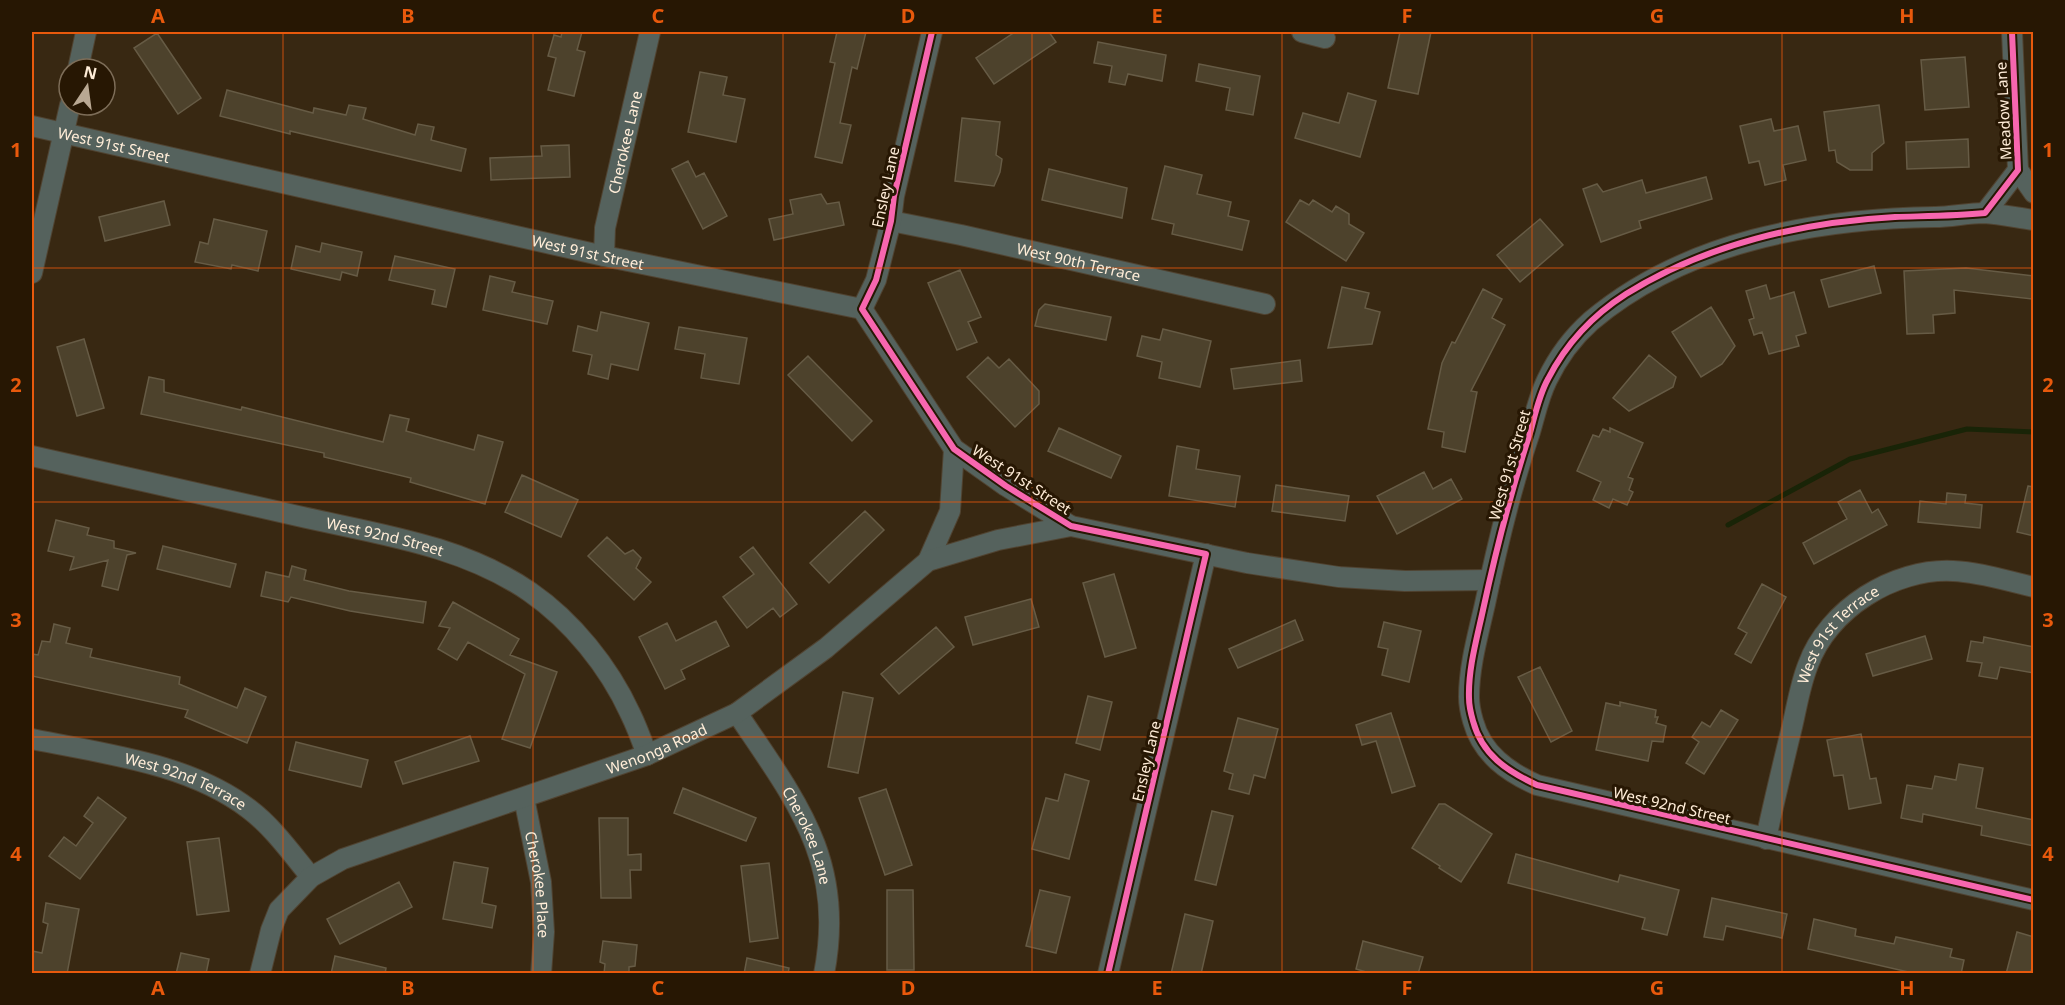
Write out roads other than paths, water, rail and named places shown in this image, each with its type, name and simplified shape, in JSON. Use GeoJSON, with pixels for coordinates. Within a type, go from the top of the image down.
{"type":"FeatureCollection","features":[{"type":"Feature","properties":{"kind":"street"},"geometry":{"type":"LineString","coordinates":[[81,57],[86,32]]}},
{"type":"Feature","properties":{"kind":"street","name":"Cherokee Lane"},"geometry":{"type":"LineString","coordinates":[[604,256],[605,228],[650,32]]}},
{"type":"Feature","properties":{"kind":"street","name":"Ensley Lane"},"geometry":{"type":"LineString","coordinates":[[862,309],[876,280],[891,221],[894,196],[932,32]]}},
{"type":"Feature","properties":{"kind":"street"},"geometry":{"type":"LineString","coordinates":[[1302,32],[1325,38]]}},
{"type":"Feature","properties":{"kind":"street","name":"Meadow Lane"},"geometry":{"type":"LineString","coordinates":[[1985,213],[2018,170],[2012,32]]}},
{"type":"Feature","properties":{"kind":"street"},"geometry":{"type":"LineString","coordinates":[[32,273],[67,117]]}},
{"type":"Feature","properties":{"kind":"street","name":"West 91st Street"},"geometry":{"type":"LineString","coordinates":[[32,126],[604,256],[862,309],[954,449],[1006,486],[1071,526],[1284,570],[1339,578],[1404,581],[1490,580],[1516,474],[1546,382],[1572,340],[1589,322],[1626,294],[1690,261],[1757,238],[1825,225],[1894,217],[1946,217],[1985,213],[2034,220]]}},
{"type":"Feature","properties":{"kind":"street"},"geometry":{"type":"LineString","coordinates":[[2018,170],[2034,193]]}},
{"type":"Feature","properties":{"kind":"street","name":"West 90th Terrace"},"geometry":{"type":"LineString","coordinates":[[891,221],[1265,304]]}},
{"type":"Feature","properties":{"kind":"street"},"geometry":{"type":"LineString","coordinates":[[928,561],[950,511],[954,449]]}},
{"type":"Feature","properties":{"kind":"street","name":"West 92nd Street"},"geometry":{"type":"LineString","coordinates":[[32,456],[393,537],[455,553],[491,569],[531,592],[566,622],[598,660],[630,713],[647,755]]}},
{"type":"Feature","properties":{"kind":"street","name":"Wenonga Road"},"geometry":{"type":"LineString","coordinates":[[260,974],[271,930],[279,910],[311,877],[343,859],[647,755],[737,713],[826,648],[928,561],[998,540],[1071,526]]}},
{"type":"Feature","properties":{"kind":"street","name":"Ensley Lane"},"geometry":{"type":"LineString","coordinates":[[1108,974],[1206,554]]}},
{"type":"Feature","properties":{"kind":"street","name":"West 91st Terrace"},"geometry":{"type":"LineString","coordinates":[[1766,838],[1808,663],[1826,632],[1844,613],[1871,593],[1894,581],[1927,572],[1953,571],[2034,587]]}},
{"type":"Feature","properties":{"kind":"street","name":"West 92nd Street"},"geometry":{"type":"LineString","coordinates":[[1490,580],[1472,665],[1468,699],[1473,722],[1480,739],[1496,761],[1513,774],[1546,787],[2034,900]]}},
{"type":"Feature","properties":{"kind":"street","name":"Cherokee Lane"},"geometry":{"type":"LineString","coordinates":[[737,713],[785,784],[818,849],[826,879],[830,911],[830,935],[824,974]]}},
{"type":"Feature","properties":{"kind":"street","name":"West 92nd Terrace"},"geometry":{"type":"LineString","coordinates":[[32,741],[164,768],[191,776],[220,790],[250,810],[311,877]]}},
{"type":"Feature","properties":{"kind":"street","name":"Cherokee Place"},"geometry":{"type":"LineString","coordinates":[[524,798],[541,882],[544,932],[541,974]]}},
{"type":"Feature","properties":{"kind":"waterway"},"geometry":{"type":"LineString","coordinates":[[1728,525],[1850,459],[1967,429],[2034,432]]}}]}
